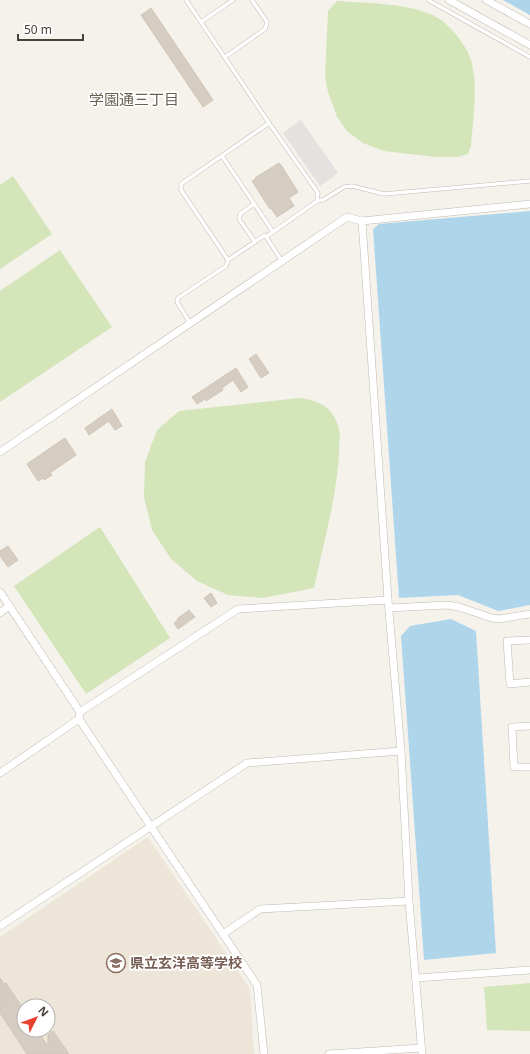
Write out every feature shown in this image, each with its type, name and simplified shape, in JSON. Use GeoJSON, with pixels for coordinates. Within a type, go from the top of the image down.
{"type":"FeatureCollection","features":[{"type":"Feature","properties":{"kind":"street"},"geometry":{"type":"LineString","coordinates":[[449,0],[530,45]]}},
{"type":"Feature","properties":{"kind":"street"},"geometry":{"type":"LineString","coordinates":[[486,0],[530,24]]}},
{"type":"Feature","properties":{"kind":"street"},"geometry":{"type":"LineString","coordinates":[[0,452],[347,217],[362,221],[530,204]]}},
{"type":"Feature","properties":{"kind":"street"},"geometry":{"type":"LineString","coordinates":[[329,1054],[422,1051],[408,902],[401,751],[388,600],[362,221]]}},
{"type":"Feature","properties":{"kind":"street"},"geometry":{"type":"LineString","coordinates":[[0,592],[150,826],[257,985],[264,1054]]}},
{"type":"Feature","properties":{"kind":"street"},"geometry":{"type":"LineString","coordinates":[[0,773],[80,716],[238,609],[388,600]]}},
{"type":"Feature","properties":{"kind":"street"},"geometry":{"type":"LineString","coordinates":[[389,608],[447,605],[499,619],[530,614]]}},
{"type":"Feature","properties":{"kind":"street"},"geometry":{"type":"LineString","coordinates":[[0,613],[9,606]]}},
{"type":"Feature","properties":{"kind":"street"},"geometry":{"type":"LineString","coordinates":[[530,640],[507,641],[510,684],[530,682]]}},
{"type":"Feature","properties":{"kind":"street"},"geometry":{"type":"LineString","coordinates":[[530,726],[512,727],[514,767],[530,766]]}},
{"type":"Feature","properties":{"kind":"street"},"geometry":{"type":"LineString","coordinates":[[0,926],[246,763],[401,751]]}},
{"type":"Feature","properties":{"kind":"street"},"geometry":{"type":"LineString","coordinates":[[223,934],[260,909],[408,902]]}},
{"type":"Feature","properties":{"kind":"street"},"geometry":{"type":"LineString","coordinates":[[416,978],[530,970]]}},
{"type":"Feature","properties":{"kind":"lane"},"geometry":{"type":"LineString","coordinates":[[186,0],[318,193],[317,201]]}},
{"type":"Feature","properties":{"kind":"lane"},"geometry":{"type":"LineString","coordinates":[[201,22],[233,0]]}},
{"type":"Feature","properties":{"kind":"lane"},"geometry":{"type":"LineString","coordinates":[[225,57],[265,29],[267,22],[252,0]]}},
{"type":"Feature","properties":{"kind":"lane"},"geometry":{"type":"LineString","coordinates":[[428,0],[530,57]]}},
{"type":"Feature","properties":{"kind":"lane"},"geometry":{"type":"LineString","coordinates":[[228,260],[181,190],[181,184],[270,123]]}},
{"type":"Feature","properties":{"kind":"lane"},"geometry":{"type":"LineString","coordinates":[[222,156],[273,232]]}},
{"type":"Feature","properties":{"kind":"lane"},"geometry":{"type":"LineString","coordinates":[[190,323],[177,302],[178,298],[226,266],[228,260],[265,235],[266,237],[317,201],[322,200],[344,187],[352,186],[384,194],[530,181]]}},
{"type":"Feature","properties":{"kind":"lane"},"geometry":{"type":"LineString","coordinates":[[254,204],[240,214],[239,219],[255,242]]}},
{"type":"Feature","properties":{"kind":"lane"},"geometry":{"type":"LineString","coordinates":[[266,237],[282,261]]}},
{"type":"Feature","properties":{"kind":"shaded area"},"geometry":{"type":"Polygon","coordinates":[[[301,120],[338,173],[320,186],[283,133],[301,120]]]}},
{"type":"Feature","properties":{"kind":"shaded area","name":"県立玄洋高等学校"},"geometry":{"type":"Polygon","coordinates":[[[148,837],[250,989],[254,1054],[0,1054],[0,937],[148,837]]]}},
{"type":"Feature","properties":{"kind":"green space"},"geometry":{"type":"Polygon","coordinates":[[[337,1],[375,3],[416,9],[438,18],[458,37],[465,46],[470,57],[475,84],[471,146],[468,154],[458,157],[435,157],[384,151],[363,143],[347,131],[337,117],[328,92],[325,77],[328,11],[337,1]]]}},
{"type":"Feature","properties":{"kind":"green space"},"geometry":{"type":"Polygon","coordinates":[[[13,176],[52,234],[0,269],[0,185],[13,176]]]}},
{"type":"Feature","properties":{"kind":"green space"},"geometry":{"type":"Polygon","coordinates":[[[60,250],[112,327],[0,402],[0,291],[60,250]]]}},
{"type":"Feature","properties":{"kind":"green space"},"geometry":{"type":"Polygon","coordinates":[[[299,398],[318,402],[332,413],[336,419],[340,439],[336,486],[314,588],[263,598],[228,595],[197,581],[171,559],[152,530],[144,497],[145,462],[157,430],[179,411],[299,398]]]}},
{"type":"Feature","properties":{"kind":"green space"},"geometry":{"type":"Polygon","coordinates":[[[100,527],[170,638],[86,694],[14,586],[100,527]]]}},
{"type":"Feature","properties":{"kind":"green space"},"geometry":{"type":"Polygon","coordinates":[[[530,983],[530,1031],[487,1030],[484,987],[530,983]]]}},
{"type":"Feature","properties":{"kind":"water"},"geometry":{"type":"Polygon","coordinates":[[[503,0],[530,0],[530,15],[503,0]]]}},
{"type":"Feature","properties":{"kind":"water"},"geometry":{"type":"Polygon","coordinates":[[[530,211],[530,605],[498,611],[458,595],[399,598],[373,229],[379,224],[530,211]]]}},
{"type":"Feature","properties":{"kind":"water"},"geometry":{"type":"Polygon","coordinates":[[[451,619],[476,631],[496,953],[424,960],[401,636],[410,626],[451,619]]]}},
{"type":"Feature","properties":{"kind":"building"},"geometry":{"type":"Polygon","coordinates":[[[151,8],[213,100],[203,107],[141,15],[151,8]]]}},
{"type":"Feature","properties":{"kind":"building"},"geometry":{"type":"Polygon","coordinates":[[[279,163],[298,192],[289,198],[294,206],[277,217],[252,181],[279,163]]]}},
{"type":"Feature","properties":{"kind":"building"},"geometry":{"type":"Polygon","coordinates":[[[256,354],[269,373],[261,378],[249,359],[256,354]]]}},
{"type":"Feature","properties":{"kind":"building"},"geometry":{"type":"Polygon","coordinates":[[[236,368],[248,387],[241,392],[233,380],[222,388],[223,390],[206,401],[205,399],[197,404],[192,397],[236,368]]]}},
{"type":"Feature","properties":{"kind":"building"},"geometry":{"type":"Polygon","coordinates":[[[112,409],[122,426],[115,430],[109,421],[89,435],[85,428],[112,409]]]}},
{"type":"Feature","properties":{"kind":"building"},"geometry":{"type":"Polygon","coordinates":[[[65,438],[76,455],[50,473],[52,475],[44,480],[43,478],[38,481],[27,464],[65,438]]]}},
{"type":"Feature","properties":{"kind":"building"},"geometry":{"type":"Polygon","coordinates":[[[8,546],[18,560],[8,567],[0,556],[0,551],[8,546]]]}},
{"type":"Feature","properties":{"kind":"building"},"geometry":{"type":"Polygon","coordinates":[[[211,593],[217,603],[211,607],[204,598],[211,593]]]}},
{"type":"Feature","properties":{"kind":"building"},"geometry":{"type":"Polygon","coordinates":[[[189,610],[195,617],[178,629],[174,623],[189,610]]]}},
{"type":"Feature","properties":{"kind":"building"},"geometry":{"type":"Polygon","coordinates":[[[0,978],[4,984],[6,983],[16,998],[16,1037],[0,1013],[0,978]]]}},
{"type":"Feature","properties":{"kind":"building"},"geometry":{"type":"Polygon","coordinates":[[[56,1035],[69,1054],[27,1054],[16,1038],[42,1038],[48,1047],[48,1038],[56,1038],[56,1035]]]}},
{"type":"Feature","properties":{"kind":"place","name":"県立玄洋高等学校"},"geometry":{"type":"Point","coordinates":[116,963]}},
{"type":"Feature","properties":{"kind":"district","name":"学園通三丁目"},"geometry":{"type":"Point","coordinates":[134,100]}}]}
